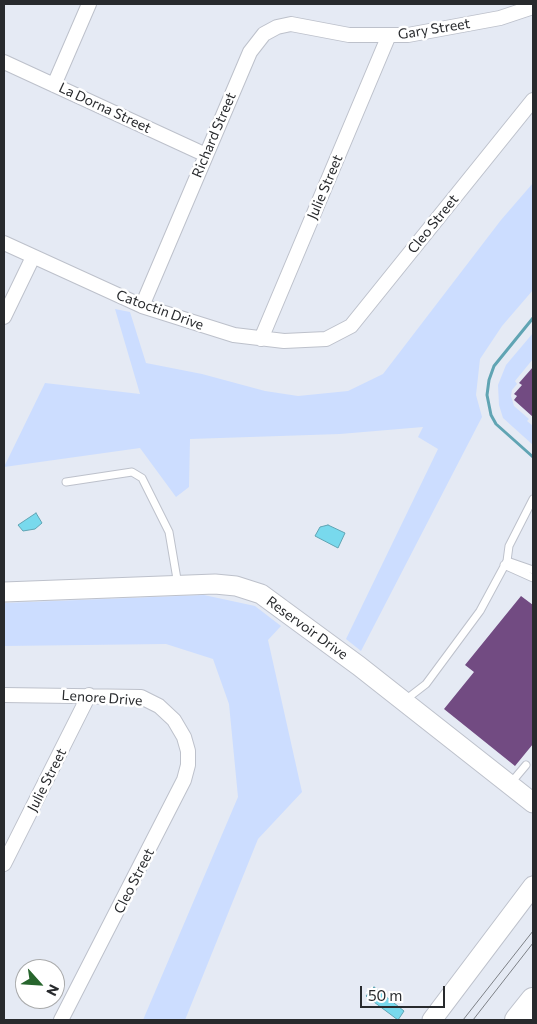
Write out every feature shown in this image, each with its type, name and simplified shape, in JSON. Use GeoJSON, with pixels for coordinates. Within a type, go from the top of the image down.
{"type":"FeatureCollection","features":[{"type":"Feature","properties":{"kind":"highway"},"geometry":{"type":"LineString","coordinates":[[517,1020],[533,1000]]}},
{"type":"Feature","properties":{"kind":"street"},"geometry":{"type":"LineString","coordinates":[[54,85],[89,4]]}},
{"type":"Feature","properties":{"kind":"street","name":"Gary Street"},"geometry":{"type":"LineString","coordinates":[[334,32],[389,36],[408,35],[500,18],[533,7]]}},
{"type":"Feature","properties":{"kind":"street","name":"Richard Street"},"geometry":{"type":"LineString","coordinates":[[142,306],[250,52],[259,40],[271,30],[291,24],[334,32]]}},
{"type":"Feature","properties":{"kind":"street","name":"Julie Street"},"geometry":{"type":"LineString","coordinates":[[261,339],[389,36]]}},
{"type":"Feature","properties":{"kind":"street","name":"La Dorna Street"},"geometry":{"type":"LineString","coordinates":[[4,62],[206,155]]}},
{"type":"Feature","properties":{"kind":"street","name":"Cleo Street"},"geometry":{"type":"LineString","coordinates":[[326,339],[351,326],[533,100]]}},
{"type":"Feature","properties":{"kind":"street","name":"Catoctin Drive"},"geometry":{"type":"LineString","coordinates":[[4,243],[142,306],[234,335],[284,342],[326,339]]}},
{"type":"Feature","properties":{"kind":"street"},"geometry":{"type":"LineString","coordinates":[[4,317],[33,257]]}},
{"type":"Feature","properties":{"kind":"street","name":"Reservoir Drive"},"geometry":{"type":"LineString","coordinates":[[4,592],[178,585],[230,585],[261,594],[404,701],[533,803]]}},
{"type":"Feature","properties":{"kind":"street","name":"Lenore Drive"},"geometry":{"type":"LineString","coordinates":[[4,695],[141,697],[167,713],[184,737]]}},
{"type":"Feature","properties":{"kind":"street","name":"Julie Street"},"geometry":{"type":"LineString","coordinates":[[4,864],[89,695]]}},
{"type":"Feature","properties":{"kind":"street","name":"Cleo Street"},"geometry":{"type":"LineString","coordinates":[[61,1020],[184,780],[188,758],[184,737]]}},
{"type":"Feature","properties":{"kind":"street"},"geometry":{"type":"LineString","coordinates":[[432,1020],[533,886]]}},
{"type":"Feature","properties":{"kind":"lane"},"geometry":{"type":"LineString","coordinates":[[66,482],[132,472],[142,478],[170,532],[178,585]]}},
{"type":"Feature","properties":{"kind":"lane"},"geometry":{"type":"LineString","coordinates":[[404,701],[426,684],[438,664],[480,611],[506,563],[509,546],[533,499]]}},
{"type":"Feature","properties":{"kind":"lane"},"geometry":{"type":"LineString","coordinates":[[506,563],[533,570]]}},
{"type":"Feature","properties":{"kind":"lane"},"geometry":{"type":"LineString","coordinates":[[506,563],[533,578]]}},
{"type":"Feature","properties":{"kind":"lane"},"geometry":{"type":"LineString","coordinates":[[510,784],[526,765]]}},
{"type":"Feature","properties":{"kind":"shaded area"},"geometry":{"type":"Polygon","coordinates":[[[533,183],[533,290],[502,326],[480,359],[476,395],[482,417],[361,651],[346,639],[438,449],[418,437],[423,427],[340,434],[190,439],[189,487],[176,497],[140,448],[4,467],[45,383],[140,394],[115,309],[130,312],[146,363],[202,374],[265,391],[298,396],[348,391],[383,374],[501,220],[533,183]]]}},
{"type":"Feature","properties":{"kind":"shaded area"},"geometry":{"type":"Polygon","coordinates":[[[533,333],[533,359],[515,381],[517,384],[512,390],[511,396],[514,406],[529,419],[527,421],[533,426],[533,445],[503,418],[499,405],[498,385],[506,365],[533,333]]]}},
{"type":"Feature","properties":{"kind":"shaded area"},"geometry":{"type":"Polygon","coordinates":[[[36,513],[42,523],[35,529],[23,531],[18,525],[36,513]]]}},
{"type":"Feature","properties":{"kind":"shaded area"},"geometry":{"type":"Polygon","coordinates":[[[328,525],[345,533],[338,548],[315,536],[320,527],[328,525]]]}},
{"type":"Feature","properties":{"kind":"shaded area"},"geometry":{"type":"Polygon","coordinates":[[[204,595],[255,606],[281,626],[268,640],[302,792],[258,839],[185,1020],[143,1020],[238,797],[229,704],[213,659],[166,644],[4,646],[4,603],[204,595]]]}},
{"type":"Feature","properties":{"kind":"shaded area"},"geometry":{"type":"Polygon","coordinates":[[[374,987],[404,1011],[398,1020],[366,996],[374,987]]]}},
{"type":"Feature","properties":{"kind":"building"},"geometry":{"type":"Polygon","coordinates":[[[533,367],[533,417],[514,400],[517,396],[514,394],[522,385],[519,383],[533,367]]]}},
{"type":"Feature","properties":{"kind":"building"},"geometry":{"type":"Polygon","coordinates":[[[521,596],[533,605],[533,744],[515,766],[444,709],[474,672],[465,665],[521,596]]]}},
{"type":"Feature","properties":{"kind":"waterway"},"geometry":{"type":"LineString","coordinates":[[533,318],[494,366],[489,380],[487,395],[491,415],[496,424],[533,457]]}},
{"type":"Feature","properties":{"kind":"tram line"},"geometry":{"type":"LineString","coordinates":[[463,1020],[533,931]]}},
{"type":"Feature","properties":{"kind":"tram line"},"geometry":{"type":"LineString","coordinates":[[473,1020],[533,943]]}}]}
